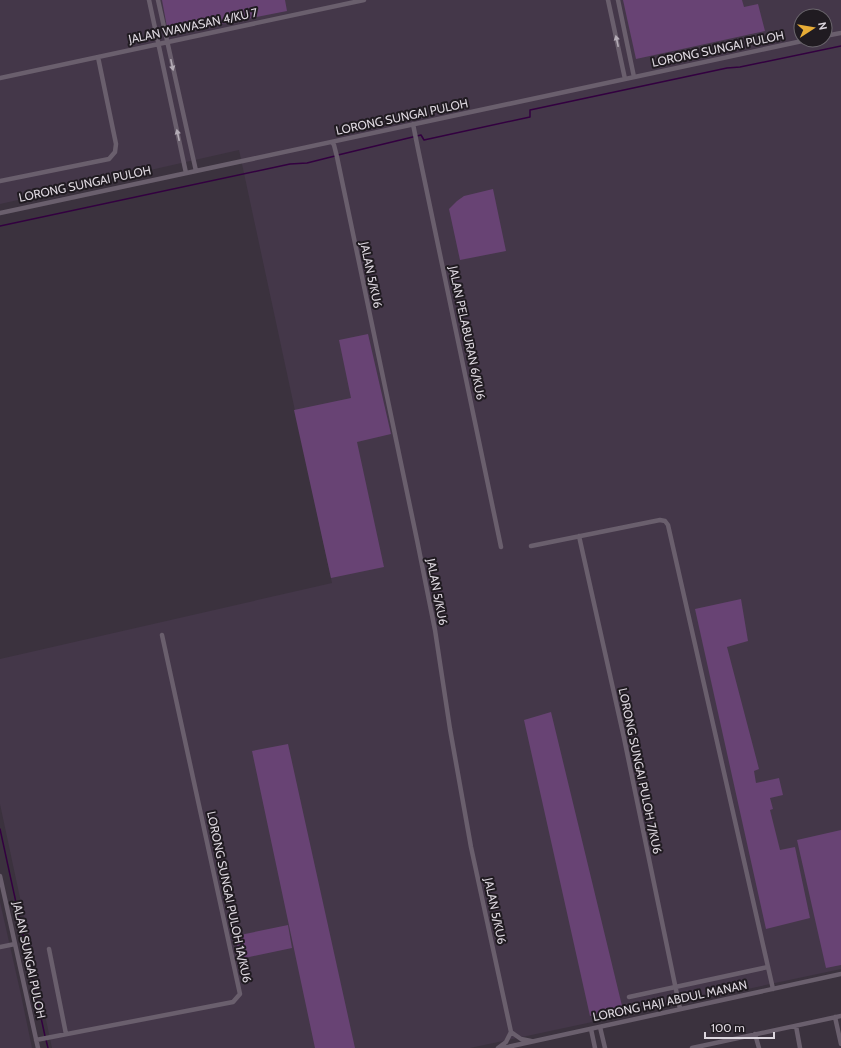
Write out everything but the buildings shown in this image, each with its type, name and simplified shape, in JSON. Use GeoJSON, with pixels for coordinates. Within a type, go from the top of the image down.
{"type":"FeatureCollection","features":[{"type":"Feature","properties":{"kind":"street"},"geometry":{"type":"LineString","coordinates":[[149,0],[186,173]]}},
{"type":"Feature","properties":{"kind":"street"},"geometry":{"type":"LineString","coordinates":[[158,0],[196,171]]}},
{"type":"Feature","properties":{"kind":"street","name":"JALAN WAWASAN 4/KU 7"},"geometry":{"type":"LineString","coordinates":[[0,78],[364,0]]}},
{"type":"Feature","properties":{"kind":"street"},"geometry":{"type":"LineString","coordinates":[[608,0],[625,79]]}},
{"type":"Feature","properties":{"kind":"street"},"geometry":{"type":"LineString","coordinates":[[618,0],[634,77]]}},
{"type":"Feature","properties":{"kind":"street","name":"LORONG SUNGAI PULOH"},"geometry":{"type":"LineString","coordinates":[[0,213],[333,143],[414,124],[793,43]]}},
{"type":"Feature","properties":{"kind":"street"},"geometry":{"type":"LineString","coordinates":[[0,181],[109,159],[115,152],[116,144],[98,56]]}},
{"type":"Feature","properties":{"kind":"street","name":"JALAN PELABURAN 6/KU6"},"geometry":{"type":"LineString","coordinates":[[414,124],[416,142],[501,547]]}},
{"type":"Feature","properties":{"kind":"street","name":"JALAN 5/KU6"},"geometry":{"type":"LineString","coordinates":[[333,143],[435,630],[450,729],[471,847],[511,1032]]}},
{"type":"Feature","properties":{"kind":"street"},"geometry":{"type":"LineString","coordinates":[[531,546],[660,520],[665,521],[668,525],[773,989]]}},
{"type":"Feature","properties":{"kind":"street","name":"LORONG SUNGAI PULOH 7/KU6"},"geometry":{"type":"LineString","coordinates":[[579,536],[624,738],[680,1010]]}},
{"type":"Feature","properties":{"kind":"street","name":"LORONG SUNGAI PULOH 1A/KU6"},"geometry":{"type":"LineString","coordinates":[[36,1040],[233,1002],[240,994],[162,635]]}},
{"type":"Feature","properties":{"kind":"street","name":"JALAN SUNGAI PULOH"},"geometry":{"type":"LineString","coordinates":[[0,876],[38,1048]]}},
{"type":"Feature","properties":{"kind":"street"},"geometry":{"type":"LineString","coordinates":[[0,947],[15,944]]}},
{"type":"Feature","properties":{"kind":"street"},"geometry":{"type":"LineString","coordinates":[[49,949],[66,1034]]}},
{"type":"Feature","properties":{"kind":"street"},"geometry":{"type":"LineString","coordinates":[[629,997],[768,967]]}},
{"type":"Feature","properties":{"kind":"street","name":"LORONG HAJI ABDUL MANAN"},"geometry":{"type":"LineString","coordinates":[[503,1048],[841,974]]}},
{"type":"Feature","properties":{"kind":"street"},"geometry":{"type":"LineString","coordinates":[[692,1048],[717,1045],[756,1034],[841,1016]]}},
{"type":"Feature","properties":{"kind":"street"},"geometry":{"type":"LineString","coordinates":[[835,1017],[841,1044]]}},
{"type":"Feature","properties":{"kind":"street"},"geometry":{"type":"LineString","coordinates":[[796,1026],[800,1048]]}},
{"type":"Feature","properties":{"kind":"street"},"geometry":{"type":"LineString","coordinates":[[600,1027],[605,1048]]}},
{"type":"Feature","properties":{"kind":"street"},"geometry":{"type":"LineString","coordinates":[[591,1029],[595,1048]]}},
{"type":"Feature","properties":{"kind":"street"},"geometry":{"type":"LineString","coordinates":[[498,1048],[506,1042],[511,1032],[521,1039],[535,1041]]}},
{"type":"Feature","properties":{"kind":"street"},"geometry":{"type":"LineString","coordinates":[[756,1034],[758,1048]]}},
{"type":"Feature","properties":{"kind":"shaded area"},"geometry":{"type":"Polygon","coordinates":[[[0,0],[841,0],[841,969],[470,1048],[52,1048],[0,804],[0,659],[332,583],[239,150],[0,204],[0,0]]]}},
{"type":"Feature","properties":{"kind":"shaded area"},"geometry":{"type":"Polygon","coordinates":[[[162,0],[285,0],[287,11],[176,33],[167,27],[162,0]]]}},
{"type":"Feature","properties":{"kind":"shaded area"},"geometry":{"type":"Polygon","coordinates":[[[623,0],[742,0],[744,7],[758,4],[765,31],[636,59],[623,0]]]}},
{"type":"Feature","properties":{"kind":"shaded area"},"geometry":{"type":"Polygon","coordinates":[[[493,189],[506,251],[460,260],[449,209],[464,196],[493,189]]]}},
{"type":"Feature","properties":{"kind":"shaded area"},"geometry":{"type":"Polygon","coordinates":[[[368,334],[391,434],[357,442],[384,567],[331,578],[294,410],[351,398],[339,340],[368,334]]]}},
{"type":"Feature","properties":{"kind":"shaded area"},"geometry":{"type":"Polygon","coordinates":[[[741,599],[748,641],[727,647],[759,769],[754,771],[756,783],[779,778],[783,795],[770,798],[773,809],[770,810],[780,850],[795,847],[810,918],[766,929],[695,609],[741,599]]]}},
{"type":"Feature","properties":{"kind":"shaded area"},"geometry":{"type":"Polygon","coordinates":[[[551,712],[623,1010],[590,1016],[524,720],[551,712]]]}},
{"type":"Feature","properties":{"kind":"shaded area"},"geometry":{"type":"Polygon","coordinates":[[[288,744],[355,1048],[315,1048],[252,751],[288,744]]]}},
{"type":"Feature","properties":{"kind":"shaded area"},"geometry":{"type":"Polygon","coordinates":[[[841,830],[841,965],[826,968],[797,840],[841,830]]]}},
{"type":"Feature","properties":{"kind":"shaded area"},"geometry":{"type":"Polygon","coordinates":[[[0,902],[21,995],[32,1048],[0,1048],[0,902]]]}},
{"type":"Feature","properties":{"kind":"shaded area"},"geometry":{"type":"Polygon","coordinates":[[[288,925],[292,948],[240,959],[235,936],[288,925]]]}},
{"type":"Feature","properties":{"kind":"waterway"},"geometry":{"type":"LineString","coordinates":[[338,155],[421,135],[424,140],[530,117],[530,110],[727,68],[740,67],[841,46]]}},
{"type":"Feature","properties":{"kind":"waterway"},"geometry":{"type":"LineString","coordinates":[[0,226],[290,164],[307,163],[335,156]]}},
{"type":"Feature","properties":{"kind":"waterway"},"geometry":{"type":"LineString","coordinates":[[0,829],[45,1036]]}},
{"type":"Feature","properties":{"kind":"waterway"},"geometry":{"type":"LineString","coordinates":[[46,1040],[48,1048]]}}]}
